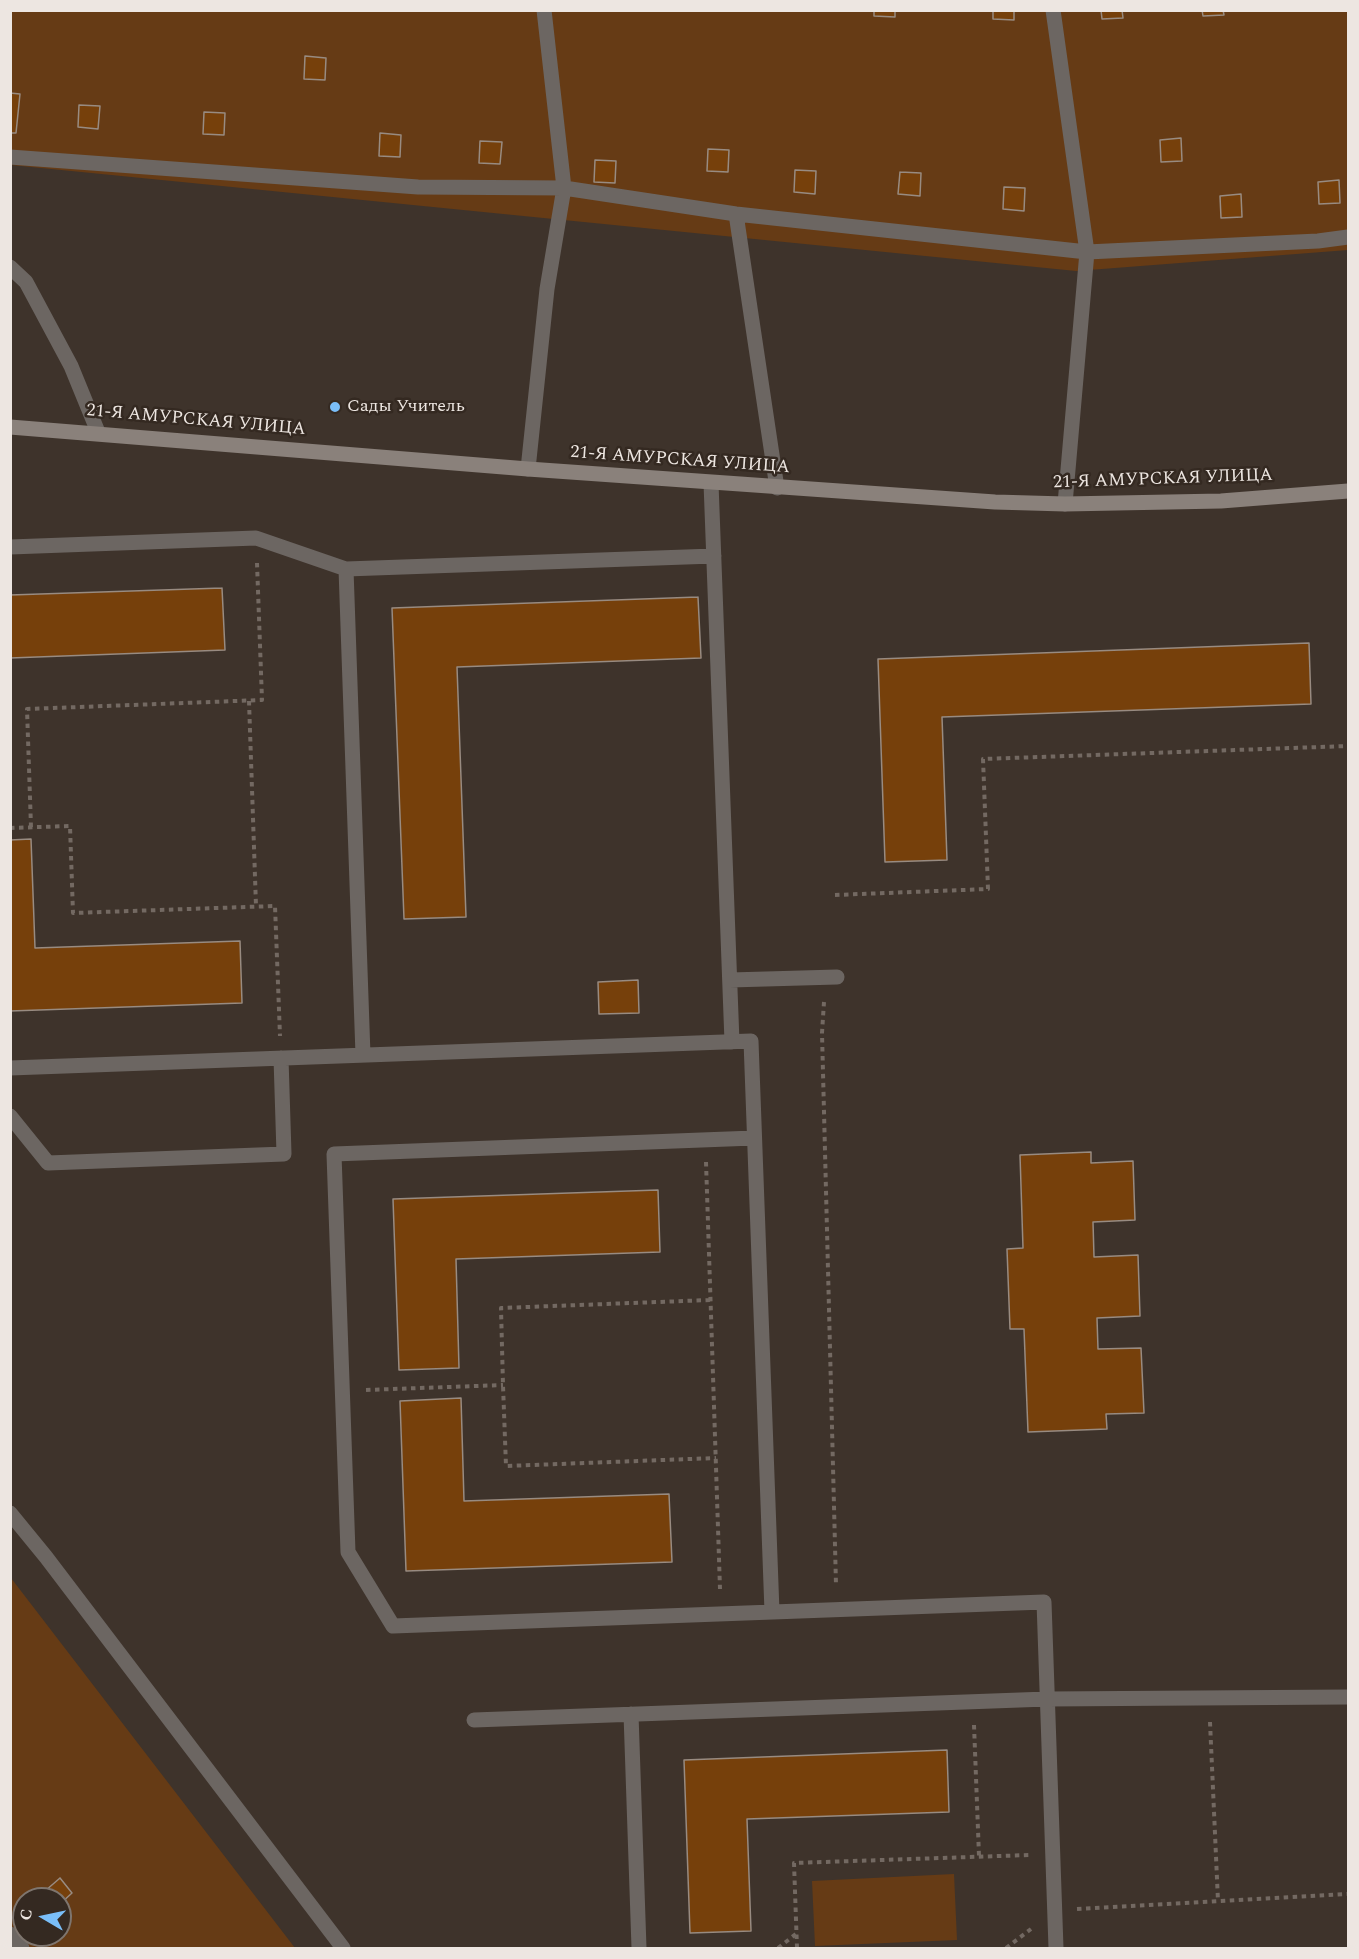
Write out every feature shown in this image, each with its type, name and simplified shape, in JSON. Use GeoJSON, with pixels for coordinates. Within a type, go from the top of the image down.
{"type":"FeatureCollection","features":[{"type":"Feature","properties":{"kind":"main road","name":"21-Я АМУРСКАЯ УЛИЦА"},"geometry":{"type":"LineString","coordinates":[[10,427],[99,432],[711,483],[995,502],[1065,504],[1221,501],[1348,491]]}},
{"type":"Feature","properties":{"kind":"lane"},"geometry":{"type":"LineString","coordinates":[[528,469],[547,289],[564,189],[544,10]]}},
{"type":"Feature","properties":{"kind":"lane"},"geometry":{"type":"LineString","coordinates":[[1053,10],[1087,252],[1065,504]]}},
{"type":"Feature","properties":{"kind":"lane"},"geometry":{"type":"LineString","coordinates":[[10,158],[418,187],[564,189],[736,214],[1087,252],[1318,241],[1348,237]]}},
{"type":"Feature","properties":{"kind":"lane"},"geometry":{"type":"LineString","coordinates":[[736,214],[777,488]]}},
{"type":"Feature","properties":{"kind":"lane"},"geometry":{"type":"LineString","coordinates":[[10,267],[26,282],[70,366],[99,432]]}},
{"type":"Feature","properties":{"kind":"lane"},"geometry":{"type":"LineString","coordinates":[[711,483],[732,1042]]}},
{"type":"Feature","properties":{"kind":"lane"},"geometry":{"type":"LineString","coordinates":[[10,547],[256,538],[345,569],[714,556]]}},
{"type":"Feature","properties":{"kind":"lane"},"geometry":{"type":"LineString","coordinates":[[345,569],[363,1055]]}},
{"type":"Feature","properties":{"kind":"lane"},"geometry":{"type":"LineString","coordinates":[[730,981],[837,977]]}},
{"type":"Feature","properties":{"kind":"lane"},"geometry":{"type":"LineString","coordinates":[[10,1068],[751,1041],[772,1612]]}},
{"type":"Feature","properties":{"kind":"lane"},"geometry":{"type":"LineString","coordinates":[[10,1116],[48,1163],[284,1154],[281,1058]]}},
{"type":"Feature","properties":{"kind":"lane"},"geometry":{"type":"LineString","coordinates":[[754,1138],[334,1154],[348,1552],[393,1626],[1044,1602],[1056,1948]]}},
{"type":"Feature","properties":{"kind":"lane"},"geometry":{"type":"LineString","coordinates":[[10,1513],[46,1557],[343,1948]]}},
{"type":"Feature","properties":{"kind":"lane"},"geometry":{"type":"LineString","coordinates":[[474,1720],[1047,1699],[1348,1696]]}},
{"type":"Feature","properties":{"kind":"lane"},"geometry":{"type":"LineString","coordinates":[[631,1714],[639,1948]]}},
{"type":"Feature","properties":{"kind":"lane"},"geometry":{"type":"LineString","coordinates":[[10,1934],[22,1948]]}},
{"type":"Feature","properties":{"kind":"path"},"geometry":{"type":"LineString","coordinates":[[31,827],[27,709],[262,700],[256,538]]}},
{"type":"Feature","properties":{"kind":"path"},"geometry":{"type":"LineString","coordinates":[[249,701],[256,906]]}},
{"type":"Feature","properties":{"kind":"path"},"geometry":{"type":"LineString","coordinates":[[835,895],[988,889],[983,759],[1348,746]]}},
{"type":"Feature","properties":{"kind":"path"},"geometry":{"type":"LineString","coordinates":[[10,828],[70,826],[73,913],[275,906],[281,1058]]}},
{"type":"Feature","properties":{"kind":"path"},"geometry":{"type":"LineString","coordinates":[[837,977],[824,1002],[822,1033],[837,1610]]}},
{"type":"Feature","properties":{"kind":"path"},"geometry":{"type":"LineString","coordinates":[[705,1140],[721,1614]]}},
{"type":"Feature","properties":{"kind":"path"},"geometry":{"type":"LineString","coordinates":[[710,1300],[501,1308],[506,1466],[716,1458]]}},
{"type":"Feature","properties":{"kind":"path"},"geometry":{"type":"LineString","coordinates":[[342,1391],[503,1385]]}},
{"type":"Feature","properties":{"kind":"path"},"geometry":{"type":"LineString","coordinates":[[1209,1698],[1218,1901]]}},
{"type":"Feature","properties":{"kind":"path"},"geometry":{"type":"LineString","coordinates":[[974,1702],[979,1856]]}},
{"type":"Feature","properties":{"kind":"path"},"geometry":{"type":"LineString","coordinates":[[797,1948],[794,1863],[1053,1854]]}},
{"type":"Feature","properties":{"kind":"path"},"geometry":{"type":"LineString","coordinates":[[1006,1948],[1055,1910],[1348,1894]]}},
{"type":"Feature","properties":{"kind":"path"},"geometry":{"type":"LineString","coordinates":[[778,1948],[796,1934]]}},
{"type":"Feature","properties":{"kind":"shaded area"},"geometry":{"type":"Polygon","coordinates":[[[10,11],[1348,11],[1348,250],[1076,271],[11,165],[10,11]]]}},
{"type":"Feature","properties":{"kind":"shaded area"},"geometry":{"type":"Polygon","coordinates":[[[11,1578],[295,1948],[11,1948],[11,1578]]]}},
{"type":"Feature","properties":{"kind":"shaded area"},"geometry":{"type":"Polygon","coordinates":[[[954,1874],[957,1940],[815,1946],[812,1881],[954,1874]]]}},
{"type":"Feature","properties":{"kind":"building"},"geometry":{"type":"Polygon","coordinates":[[[874,10],[895,10],[895,17],[874,16],[874,10]]]}},
{"type":"Feature","properties":{"kind":"building"},"geometry":{"type":"Polygon","coordinates":[[[993,10],[1014,10],[1014,20],[993,19],[993,10]]]}},
{"type":"Feature","properties":{"kind":"building"},"geometry":{"type":"Polygon","coordinates":[[[1101,10],[1122,10],[1123,18],[1102,19],[1101,10]]]}},
{"type":"Feature","properties":{"kind":"building"},"geometry":{"type":"Polygon","coordinates":[[[1202,10],[1223,10],[1224,15],[1203,16],[1202,10]]]}},
{"type":"Feature","properties":{"kind":"building"},"geometry":{"type":"Polygon","coordinates":[[[305,56],[326,58],[325,80],[304,79],[305,56]]]}},
{"type":"Feature","properties":{"kind":"building"},"geometry":{"type":"Polygon","coordinates":[[[10,93],[20,94],[16,133],[10,133],[10,93]]]}},
{"type":"Feature","properties":{"kind":"building"},"geometry":{"type":"Polygon","coordinates":[[[79,105],[100,106],[98,129],[78,127],[79,105]]]}},
{"type":"Feature","properties":{"kind":"building"},"geometry":{"type":"Polygon","coordinates":[[[204,112],[225,113],[224,135],[203,134],[204,112]]]}},
{"type":"Feature","properties":{"kind":"building"},"geometry":{"type":"Polygon","coordinates":[[[380,133],[401,135],[400,157],[379,156],[380,133]]]}},
{"type":"Feature","properties":{"kind":"building"},"geometry":{"type":"Polygon","coordinates":[[[1181,138],[1182,161],[1161,162],[1160,140],[1181,138]]]}},
{"type":"Feature","properties":{"kind":"building"},"geometry":{"type":"Polygon","coordinates":[[[480,141],[502,142],[500,164],[479,163],[480,141]]]}},
{"type":"Feature","properties":{"kind":"building"},"geometry":{"type":"Polygon","coordinates":[[[708,149],[729,150],[728,172],[707,171],[708,149]]]}},
{"type":"Feature","properties":{"kind":"building"},"geometry":{"type":"Polygon","coordinates":[[[595,160],[616,161],[615,183],[594,182],[595,160]]]}},
{"type":"Feature","properties":{"kind":"building"},"geometry":{"type":"Polygon","coordinates":[[[795,170],[816,171],[815,194],[794,192],[795,170]]]}},
{"type":"Feature","properties":{"kind":"building"},"geometry":{"type":"Polygon","coordinates":[[[900,172],[921,173],[920,196],[898,194],[900,172]]]}},
{"type":"Feature","properties":{"kind":"building"},"geometry":{"type":"Polygon","coordinates":[[[1339,180],[1340,203],[1319,204],[1318,182],[1339,180]]]}},
{"type":"Feature","properties":{"kind":"building"},"geometry":{"type":"Polygon","coordinates":[[[1004,187],[1025,188],[1024,211],[1003,209],[1004,187]]]}},
{"type":"Feature","properties":{"kind":"building"},"geometry":{"type":"Polygon","coordinates":[[[1241,194],[1242,217],[1221,218],[1220,196],[1241,194]]]}},
{"type":"Feature","properties":{"kind":"building"},"geometry":{"type":"Polygon","coordinates":[[[222,588],[225,650],[10,658],[10,595],[222,588]]]}},
{"type":"Feature","properties":{"kind":"building"},"geometry":{"type":"Polygon","coordinates":[[[698,597],[701,658],[457,667],[466,917],[404,919],[392,608],[698,597]]]}},
{"type":"Feature","properties":{"kind":"building"},"geometry":{"type":"Polygon","coordinates":[[[1309,643],[1311,704],[942,717],[947,860],[885,862],[878,659],[1309,643]]]}},
{"type":"Feature","properties":{"kind":"building"},"geometry":{"type":"Polygon","coordinates":[[[31,839],[35,948],[240,941],[242,1003],[10,1011],[10,840],[31,839]]]}},
{"type":"Feature","properties":{"kind":"building"},"geometry":{"type":"Polygon","coordinates":[[[638,980],[639,1013],[599,1014],[598,982],[638,980]]]}},
{"type":"Feature","properties":{"kind":"building"},"geometry":{"type":"Polygon","coordinates":[[[1091,1152],[1091,1163],[1133,1161],[1135,1220],[1093,1222],[1094,1257],[1138,1255],[1140,1316],[1097,1318],[1098,1349],[1141,1348],[1144,1413],[1106,1414],[1107,1429],[1028,1432],[1024,1329],[1010,1329],[1007,1249],[1023,1248],[1020,1155],[1091,1152]]]}},
{"type":"Feature","properties":{"kind":"building"},"geometry":{"type":"Polygon","coordinates":[[[658,1190],[660,1252],[456,1259],[459,1368],[399,1370],[393,1199],[658,1190]]]}},
{"type":"Feature","properties":{"kind":"building"},"geometry":{"type":"Polygon","coordinates":[[[461,1398],[464,1501],[669,1494],[672,1562],[406,1571],[400,1401],[461,1398]]]}},
{"type":"Feature","properties":{"kind":"building"},"geometry":{"type":"Polygon","coordinates":[[[947,1750],[949,1812],[747,1819],[751,1931],[690,1933],[684,1760],[947,1750]]]}},
{"type":"Feature","properties":{"kind":"building"},"geometry":{"type":"Polygon","coordinates":[[[60,1878],[67,1887],[50,1887],[60,1878]]]}},
{"type":"Feature","properties":{"kind":"place","name":"Сады Учитель"},"geometry":{"type":"Point","coordinates":[335,407]}}]}
